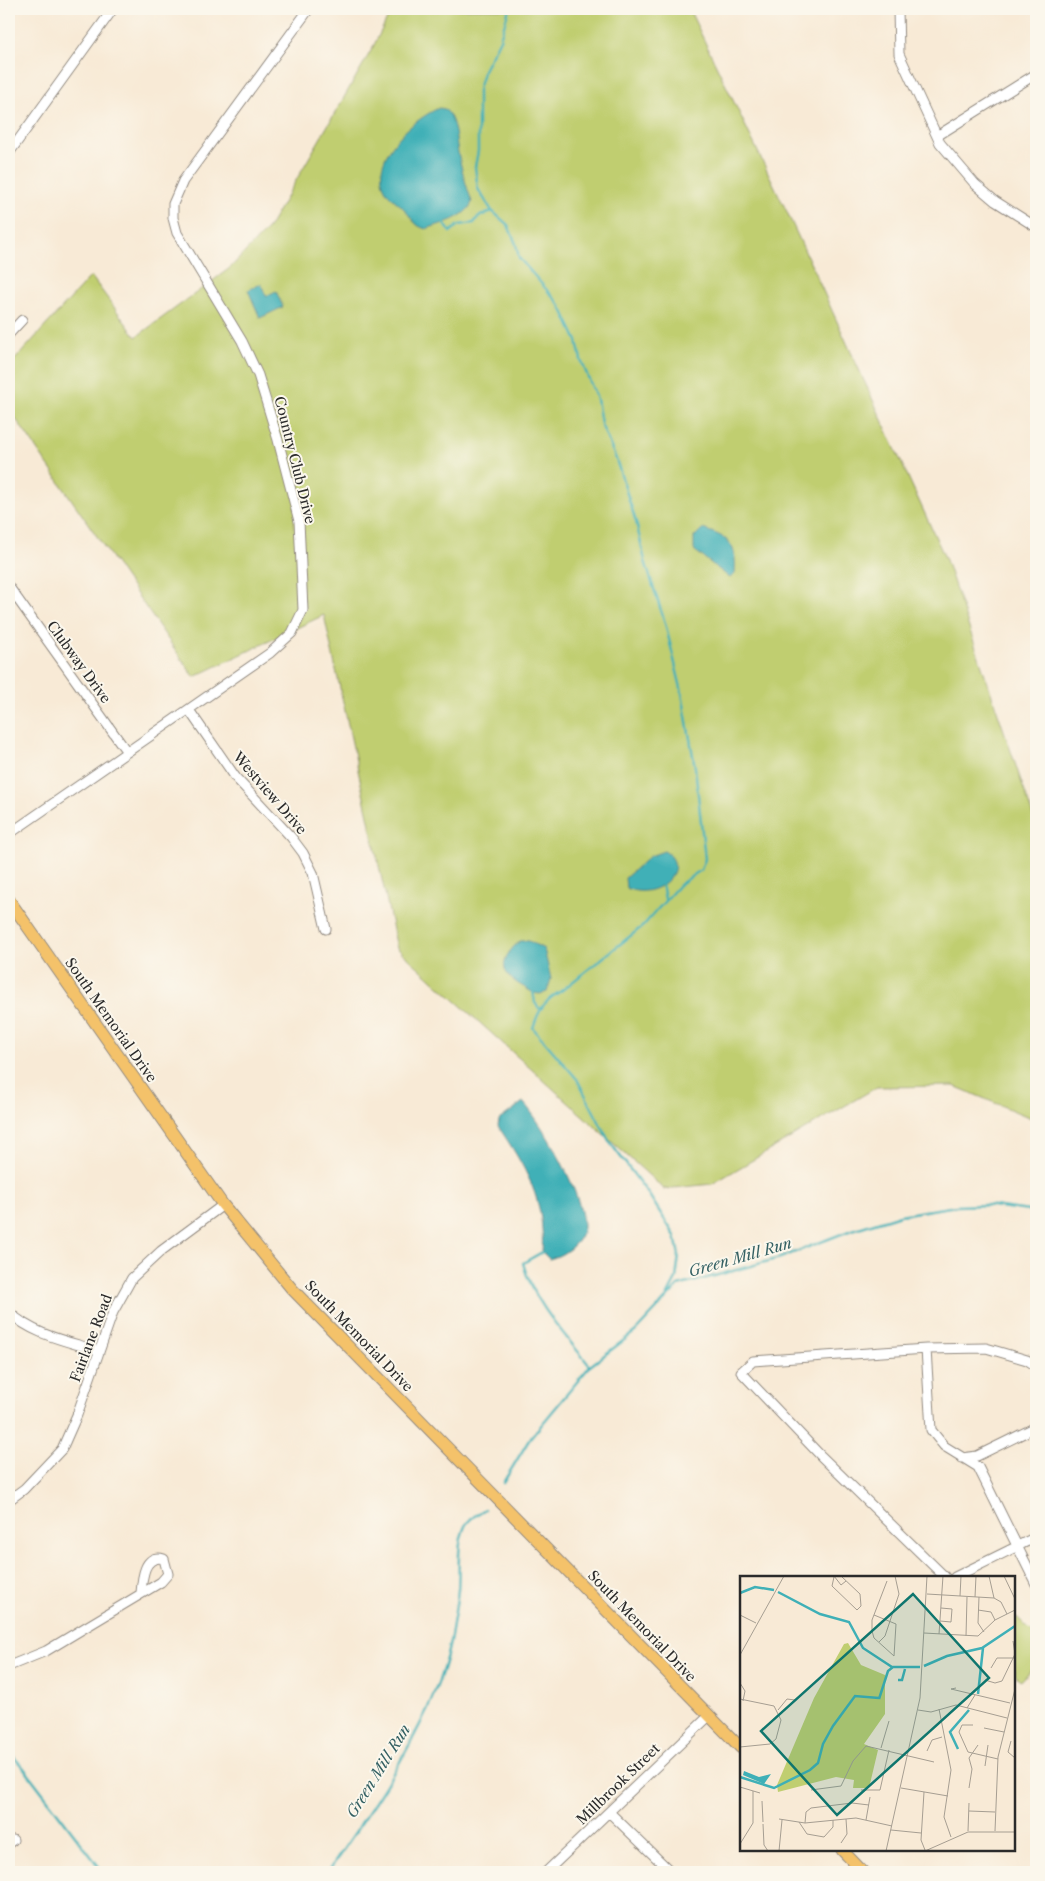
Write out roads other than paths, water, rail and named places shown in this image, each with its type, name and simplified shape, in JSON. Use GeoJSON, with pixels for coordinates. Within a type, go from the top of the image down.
{"type":"FeatureCollection","features":[{"type":"Feature","properties":{"kind":"main road","name":"South Memorial Drive"},"geometry":{"type":"LineString","coordinates":[[9,900],[223,1205],[292,1289],[740,1747]]}},
{"type":"Feature","properties":{"kind":"main road"},"geometry":{"type":"LineString","coordinates":[[843,1851],[863,1872]]}},
{"type":"Feature","properties":{"kind":"street"},"geometry":{"type":"LineString","coordinates":[[9,153],[113,9]]}},
{"type":"Feature","properties":{"kind":"street","name":"Country Club Drive"},"geometry":{"type":"LineString","coordinates":[[9,834],[189,710],[282,642],[300,621],[304,600],[299,521],[266,400],[258,375],[242,341],[177,233],[173,218],[174,199],[183,181],[309,9]]}},
{"type":"Feature","properties":{"kind":"street"},"geometry":{"type":"LineString","coordinates":[[898,9],[899,54],[937,136],[975,184],[995,202],[1036,227]]}},
{"type":"Feature","properties":{"kind":"street"},"geometry":{"type":"LineString","coordinates":[[937,136],[1036,74]]}},
{"type":"Feature","properties":{"kind":"street"},"geometry":{"type":"LineString","coordinates":[[9,334],[22,320]]}},
{"type":"Feature","properties":{"kind":"street","name":"Clubway Drive"},"geometry":{"type":"LineString","coordinates":[[9,587],[126,752]]}},
{"type":"Feature","properties":{"kind":"street","name":"Westview Drive"},"geometry":{"type":"LineString","coordinates":[[189,710],[236,778],[291,837],[303,853],[313,874],[326,929]]}},
{"type":"Feature","properties":{"kind":"street","name":"Fairlane Road"},"geometry":{"type":"LineString","coordinates":[[9,1500],[24,1489],[62,1449],[77,1415],[113,1312],[132,1278],[160,1251],[223,1205]]}},
{"type":"Feature","properties":{"kind":"street"},"geometry":{"type":"LineString","coordinates":[[9,1312],[26,1327],[99,1352]]}},
{"type":"Feature","properties":{"kind":"street"},"geometry":{"type":"LineString","coordinates":[[944,1576],[821,1456],[740,1372],[753,1361],[926,1349],[986,1348],[1027,1360],[1036,1366]]}},
{"type":"Feature","properties":{"kind":"street"},"geometry":{"type":"LineString","coordinates":[[926,1349],[931,1430],[944,1446],[978,1467],[1036,1584]]}},
{"type":"Feature","properties":{"kind":"street"},"geometry":{"type":"LineString","coordinates":[[962,1458],[977,1456],[1036,1428]]}},
{"type":"Feature","properties":{"kind":"street"},"geometry":{"type":"LineString","coordinates":[[957,1576],[1036,1537]]}},
{"type":"Feature","properties":{"kind":"street"},"geometry":{"type":"LineString","coordinates":[[9,1666],[46,1651],[141,1593]]}},
{"type":"Feature","properties":{"kind":"street","name":"Millbrook Street"},"geometry":{"type":"LineString","coordinates":[[546,1872],[709,1716]]}},
{"type":"Feature","properties":{"kind":"street"},"geometry":{"type":"LineString","coordinates":[[609,1812],[671,1872]]}},
{"type":"Feature","properties":{"kind":"water"},"geometry":{"type":"Polygon","coordinates":[[[439,108],[445,109],[452,120],[466,185],[472,202],[469,208],[459,216],[426,229],[416,224],[388,194],[384,187],[382,175],[389,151],[397,140],[418,120],[439,108]]]}},
{"type":"Feature","properties":{"kind":"water"},"geometry":{"type":"Polygon","coordinates":[[[261,284],[266,296],[276,291],[283,307],[260,318],[248,290],[261,284]]]}},
{"type":"Feature","properties":{"kind":"water"},"geometry":{"type":"Polygon","coordinates":[[[702,529],[719,535],[730,543],[735,555],[735,574],[730,578],[694,550],[694,537],[702,529]]]}},
{"type":"Feature","properties":{"kind":"water"},"geometry":{"type":"Polygon","coordinates":[[[664,851],[672,858],[675,866],[668,881],[659,887],[649,890],[638,891],[626,888],[625,878],[650,856],[664,851]]]}},
{"type":"Feature","properties":{"kind":"water"},"geometry":{"type":"Polygon","coordinates":[[[520,941],[529,941],[544,949],[551,979],[547,992],[537,994],[531,991],[514,981],[506,971],[504,965],[508,953],[520,941]]]}},
{"type":"Feature","properties":{"kind":"water"},"geometry":{"type":"Polygon","coordinates":[[[523,1102],[551,1143],[570,1180],[582,1214],[583,1227],[579,1238],[566,1252],[549,1259],[542,1252],[541,1216],[532,1185],[498,1126],[499,1120],[523,1102]]]}},
{"type":"Feature","properties":{"kind":"waterway"},"geometry":{"type":"LineString","coordinates":[[509,9],[500,39],[483,72],[478,90],[478,151],[475,167],[478,189],[492,211],[508,225],[516,244],[519,258],[560,305],[577,341],[581,360],[597,399],[601,424],[616,459],[636,522],[645,561],[665,623],[681,688],[695,767],[705,859],[701,870],[679,885],[643,926],[550,998],[540,1011],[533,1028],[577,1079],[609,1141],[649,1195],[675,1236],[679,1255],[676,1279],[667,1296]]}},
{"type":"Feature","properties":{"kind":"waterway"},"geometry":{"type":"LineString","coordinates":[[444,222],[450,232],[459,225],[474,223],[478,217],[492,211]]}},
{"type":"Feature","properties":{"kind":"waterway"},"geometry":{"type":"LineString","coordinates":[[662,884],[665,899]]}},
{"type":"Feature","properties":{"kind":"waterway"},"geometry":{"type":"LineString","coordinates":[[533,991],[535,1003],[539,1008]]}},
{"type":"Feature","properties":{"kind":"waterway","name":"Green Mill Run"},"geometry":{"type":"LineString","coordinates":[[503,1483],[529,1440],[590,1366],[636,1331],[678,1286],[780,1258],[849,1231],[900,1215],[956,1206],[986,1205],[1036,1212]]}},
{"type":"Feature","properties":{"kind":"waterway"},"geometry":{"type":"LineString","coordinates":[[544,1251],[523,1263],[528,1277],[534,1291],[551,1318],[590,1366]]}},
{"type":"Feature","properties":{"kind":"waterway","name":"Green Mill Run"},"geometry":{"type":"LineString","coordinates":[[328,1872],[364,1820],[400,1762],[431,1701],[450,1642],[458,1590],[460,1541],[465,1526],[474,1516],[485,1509]]}},
{"type":"Feature","properties":{"kind":"waterway"},"geometry":{"type":"LineString","coordinates":[[9,1752],[23,1767],[103,1872]]}}]}
